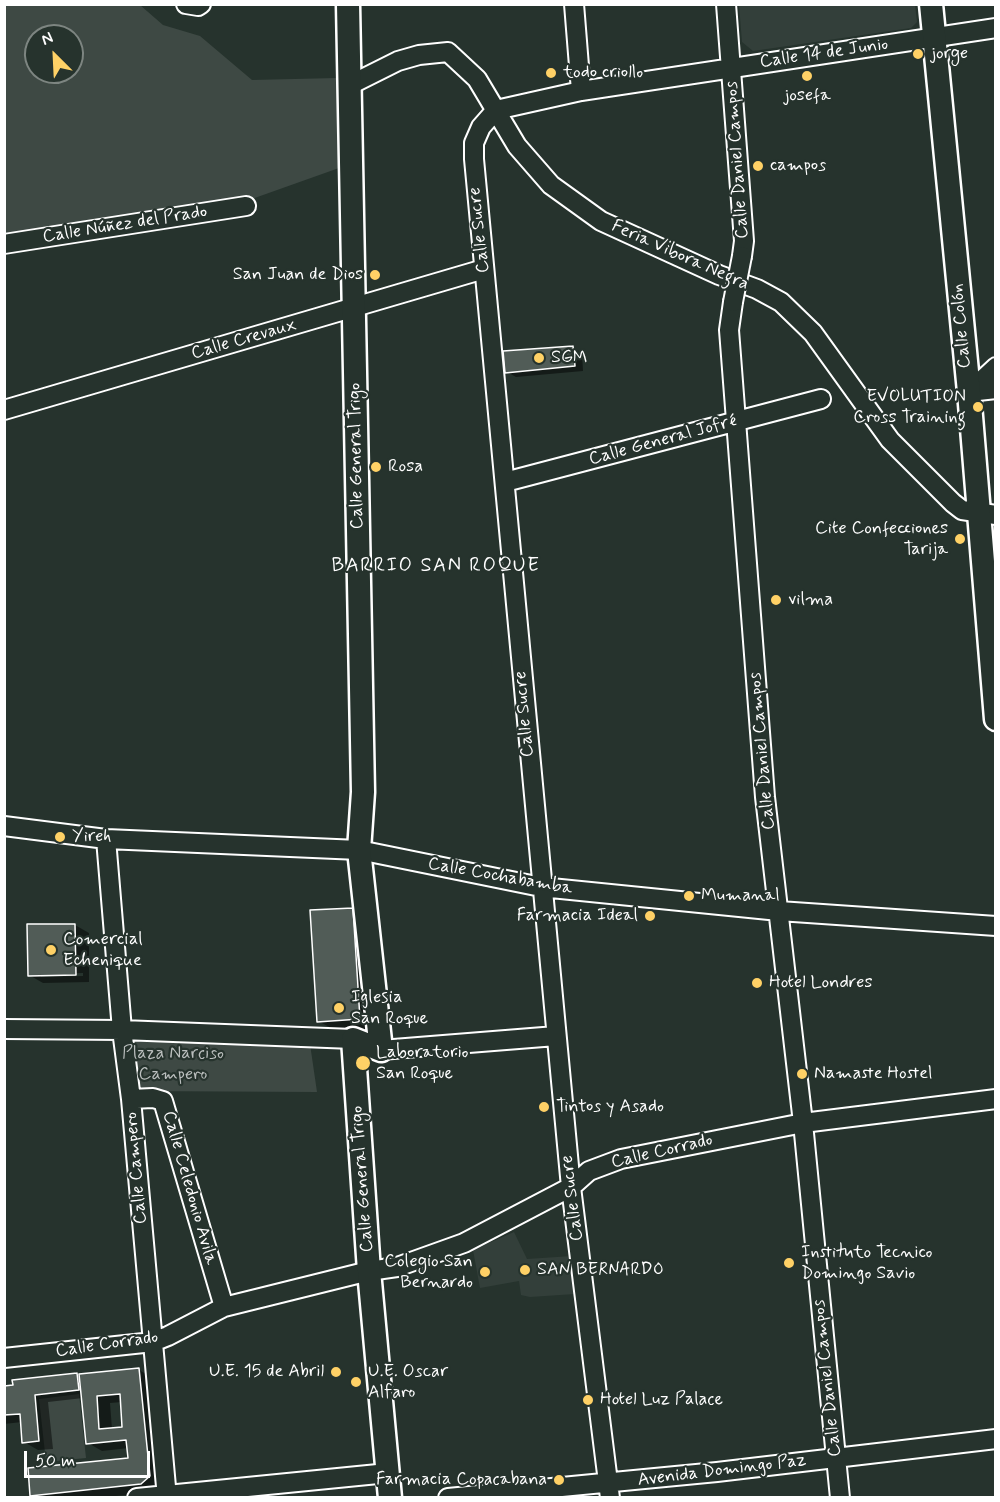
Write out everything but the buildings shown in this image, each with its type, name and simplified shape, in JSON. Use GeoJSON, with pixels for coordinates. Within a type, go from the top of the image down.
{"type":"FeatureCollection","features":[{"type":"Feature","properties":{"kind":"main road","name":"Calle General Trigo"},"geometry":{"type":"LineString","coordinates":[[348,4],[363,792],[359,850],[381,1050]]}},
{"type":"Feature","properties":{"kind":"main road","name":"Calle Colón"},"geometry":{"type":"LineString","coordinates":[[931,4],[969,392],[986,514],[996,719]]}},
{"type":"Feature","properties":{"kind":"main road","name":"Calle General Trigo"},"geometry":{"type":"LineString","coordinates":[[353,1039],[369,1271],[390,1497]]}},
{"type":"Feature","properties":{"kind":"main road"},"geometry":{"type":"LineString","coordinates":[[353,1039],[381,1050]]}},
{"type":"Feature","properties":{"kind":"street"},"geometry":{"type":"LineString","coordinates":[[186,4],[198,6],[201,4]]}},
{"type":"Feature","properties":{"kind":"street"},"geometry":{"type":"LineString","coordinates":[[496,110],[581,91],[574,4]]}},
{"type":"Feature","properties":{"kind":"street","name":"Calle Daniel Campos"},"geometry":{"type":"LineString","coordinates":[[726,4],[744,241],[729,330],[736,423],[765,797],[803,1123],[840,1497]]}},
{"type":"Feature","properties":{"kind":"street","name":"Calle 14 de Junio"},"geometry":{"type":"LineString","coordinates":[[581,91],[996,28]]}},
{"type":"Feature","properties":{"kind":"street","name":"Feria Vibora Negra"},"geometry":{"type":"LineString","coordinates":[[350,85],[398,61],[419,55],[448,52],[477,79],[516,146],[550,185],[601,221],[781,302],[813,333],[890,440],[962,510],[986,514]]}},
{"type":"Feature","properties":{"kind":"street","name":"Calle Sucre"},"geometry":{"type":"LineString","coordinates":[[496,110],[481,127],[474,143],[474,159],[571,1187],[609,1491]]}},
{"type":"Feature","properties":{"kind":"street","name":"Calle Núñez del Prado"},"geometry":{"type":"LineString","coordinates":[[4,244],[246,206]]}},
{"type":"Feature","properties":{"kind":"street","name":"Calle Crevaux"},"geometry":{"type":"LineString","coordinates":[[4,410],[484,269]]}},
{"type":"Feature","properties":{"kind":"street"},"geometry":{"type":"LineString","coordinates":[[969,392],[996,367]]}},
{"type":"Feature","properties":{"kind":"street"},"geometry":{"type":"LineString","coordinates":[[969,392],[996,389]]}},
{"type":"Feature","properties":{"kind":"street","name":"Calle General Jofré"},"geometry":{"type":"LineString","coordinates":[[505,482],[821,399]]}},
{"type":"Feature","properties":{"kind":"street","name":"Calle Cochabamba"},"geometry":{"type":"LineString","coordinates":[[4,826],[106,839],[359,850],[541,887],[779,911],[996,926]]}},
{"type":"Feature","properties":{"kind":"street","name":"Calle Campero"},"geometry":{"type":"LineString","coordinates":[[106,839],[167,1496]]}},
{"type":"Feature","properties":{"kind":"street"},"geometry":{"type":"LineString","coordinates":[[4,1029],[122,1030],[353,1039]]}},
{"type":"Feature","properties":{"kind":"street"},"geometry":{"type":"LineString","coordinates":[[381,1050],[556,1036]]}},
{"type":"Feature","properties":{"kind":"street","name":"Calle Celedonio Avila"},"geometry":{"type":"LineString","coordinates":[[130,1099],[153,1098],[163,1101],[224,1307]]}},
{"type":"Feature","properties":{"kind":"street","name":"Calle Corrado"},"geometry":{"type":"LineString","coordinates":[[4,1358],[153,1342],[224,1307],[369,1271],[397,1267],[464,1243],[571,1187],[589,1171],[621,1159],[803,1123],[996,1099]]}},
{"type":"Feature","properties":{"kind":"street","name":"Avenida Domingo Paz"},"geometry":{"type":"LineString","coordinates":[[448,1497],[609,1491],[837,1457],[996,1439]]}},
{"type":"Feature","properties":{"kind":"street"},"geometry":{"type":"LineString","coordinates":[[137,1497],[167,1496],[388,1473]]}},
{"type":"Feature","properties":{"kind":"shaded area"},"geometry":{"type":"Polygon","coordinates":[[[739,5],[915,5],[917,22],[911,28],[753,51],[742,42],[739,5]]]}},
{"type":"Feature","properties":{"kind":"shaded area","name":"SAN BERNARDO"},"geometry":{"type":"Polygon","coordinates":[[[514,1232],[527,1259],[572,1256],[575,1294],[530,1297],[521,1295],[519,1281],[480,1288],[473,1250],[514,1232]]]}},
{"type":"Feature","properties":{"kind":"green space"},"geometry":{"type":"Polygon","coordinates":[[[5,5],[140,5],[163,25],[200,36],[252,80],[337,78],[339,168],[249,200],[5,237],[5,5]]]}},
{"type":"Feature","properties":{"kind":"green space","name":"Plaza Narciso Campero"},"geometry":{"type":"Polygon","coordinates":[[[134,1035],[310,1044],[317,1092],[134,1091],[134,1035]]]}},
{"type":"Feature","properties":{"kind":"green space"},"geometry":{"type":"Polygon","coordinates":[[[79,1394],[86,1458],[46,1462],[39,1399],[79,1394]]]}},
{"type":"Feature","properties":{"kind":"place","name":"jorge"},"geometry":{"type":"Point","coordinates":[918,54]}},
{"type":"Feature","properties":{"kind":"place","name":"todo criollo"},"geometry":{"type":"Point","coordinates":[551,73]}},
{"type":"Feature","properties":{"kind":"place","name":"josefa"},"geometry":{"type":"Point","coordinates":[807,76]}},
{"type":"Feature","properties":{"kind":"place","name":"campos"},"geometry":{"type":"Point","coordinates":[758,166]}},
{"type":"Feature","properties":{"kind":"place","name":"San Juan de Dios"},"geometry":{"type":"Point","coordinates":[375,275]}},
{"type":"Feature","properties":{"kind":"place","name":"SGM"},"geometry":{"type":"Point","coordinates":[539,358]}},
{"type":"Feature","properties":{"kind":"place","name":"EVOLUTION Cross Training"},"geometry":{"type":"Point","coordinates":[978,407]}},
{"type":"Feature","properties":{"kind":"place","name":"Rosa"},"geometry":{"type":"Point","coordinates":[376,467]}},
{"type":"Feature","properties":{"kind":"place","name":"Cite Confecciones Tarija"},"geometry":{"type":"Point","coordinates":[960,539]}},
{"type":"Feature","properties":{"kind":"place","name":"vilma"},"geometry":{"type":"Point","coordinates":[776,600]}},
{"type":"Feature","properties":{"kind":"place","name":"Yireh"},"geometry":{"type":"Point","coordinates":[60,837]}},
{"type":"Feature","properties":{"kind":"place","name":"Mumanal"},"geometry":{"type":"Point","coordinates":[689,896]}},
{"type":"Feature","properties":{"kind":"place","name":"Farmacia Ideal"},"geometry":{"type":"Point","coordinates":[650,916]}},
{"type":"Feature","properties":{"kind":"place","name":"Comercial Echenique"},"geometry":{"type":"Point","coordinates":[51,950]}},
{"type":"Feature","properties":{"kind":"place","name":"Hotel Londres"},"geometry":{"type":"Point","coordinates":[757,983]}},
{"type":"Feature","properties":{"kind":"place","name":"Iglesia San Roque"},"geometry":{"type":"Point","coordinates":[339,1008]}},
{"type":"Feature","properties":{"kind":"place","name":"Laboratorio San Roque"},"geometry":{"type":"Point","coordinates":[363,1063]}},
{"type":"Feature","properties":{"kind":"place","name":"Namaste Hostel"},"geometry":{"type":"Point","coordinates":[802,1074]}},
{"type":"Feature","properties":{"kind":"place","name":"Tintos y Asado"},"geometry":{"type":"Point","coordinates":[544,1107]}},
{"type":"Feature","properties":{"kind":"place","name":"Instituto Tecnico Domingo Savio"},"geometry":{"type":"Point","coordinates":[789,1263]}},
{"type":"Feature","properties":{"kind":"place","name":"SAN BERNARDO"},"geometry":{"type":"Point","coordinates":[525,1270]}},
{"type":"Feature","properties":{"kind":"place","name":"Colegio San Bernardo"},"geometry":{"type":"Point","coordinates":[485,1272]}},
{"type":"Feature","properties":{"kind":"place","name":"U.E. 15 de Abril"},"geometry":{"type":"Point","coordinates":[336,1372]}},
{"type":"Feature","properties":{"kind":"place","name":"U.E. Oscar Alfaro"},"geometry":{"type":"Point","coordinates":[356,1382]}},
{"type":"Feature","properties":{"kind":"place","name":"Hotel Luz Palace"},"geometry":{"type":"Point","coordinates":[588,1400]}},
{"type":"Feature","properties":{"kind":"place","name":"Farmacia Copacabana"},"geometry":{"type":"Point","coordinates":[559,1480]}},
{"type":"Feature","properties":{"kind":"district","name":"BARRIO SAN ROQUE"},"geometry":{"type":"Point","coordinates":[436,567]}}]}
